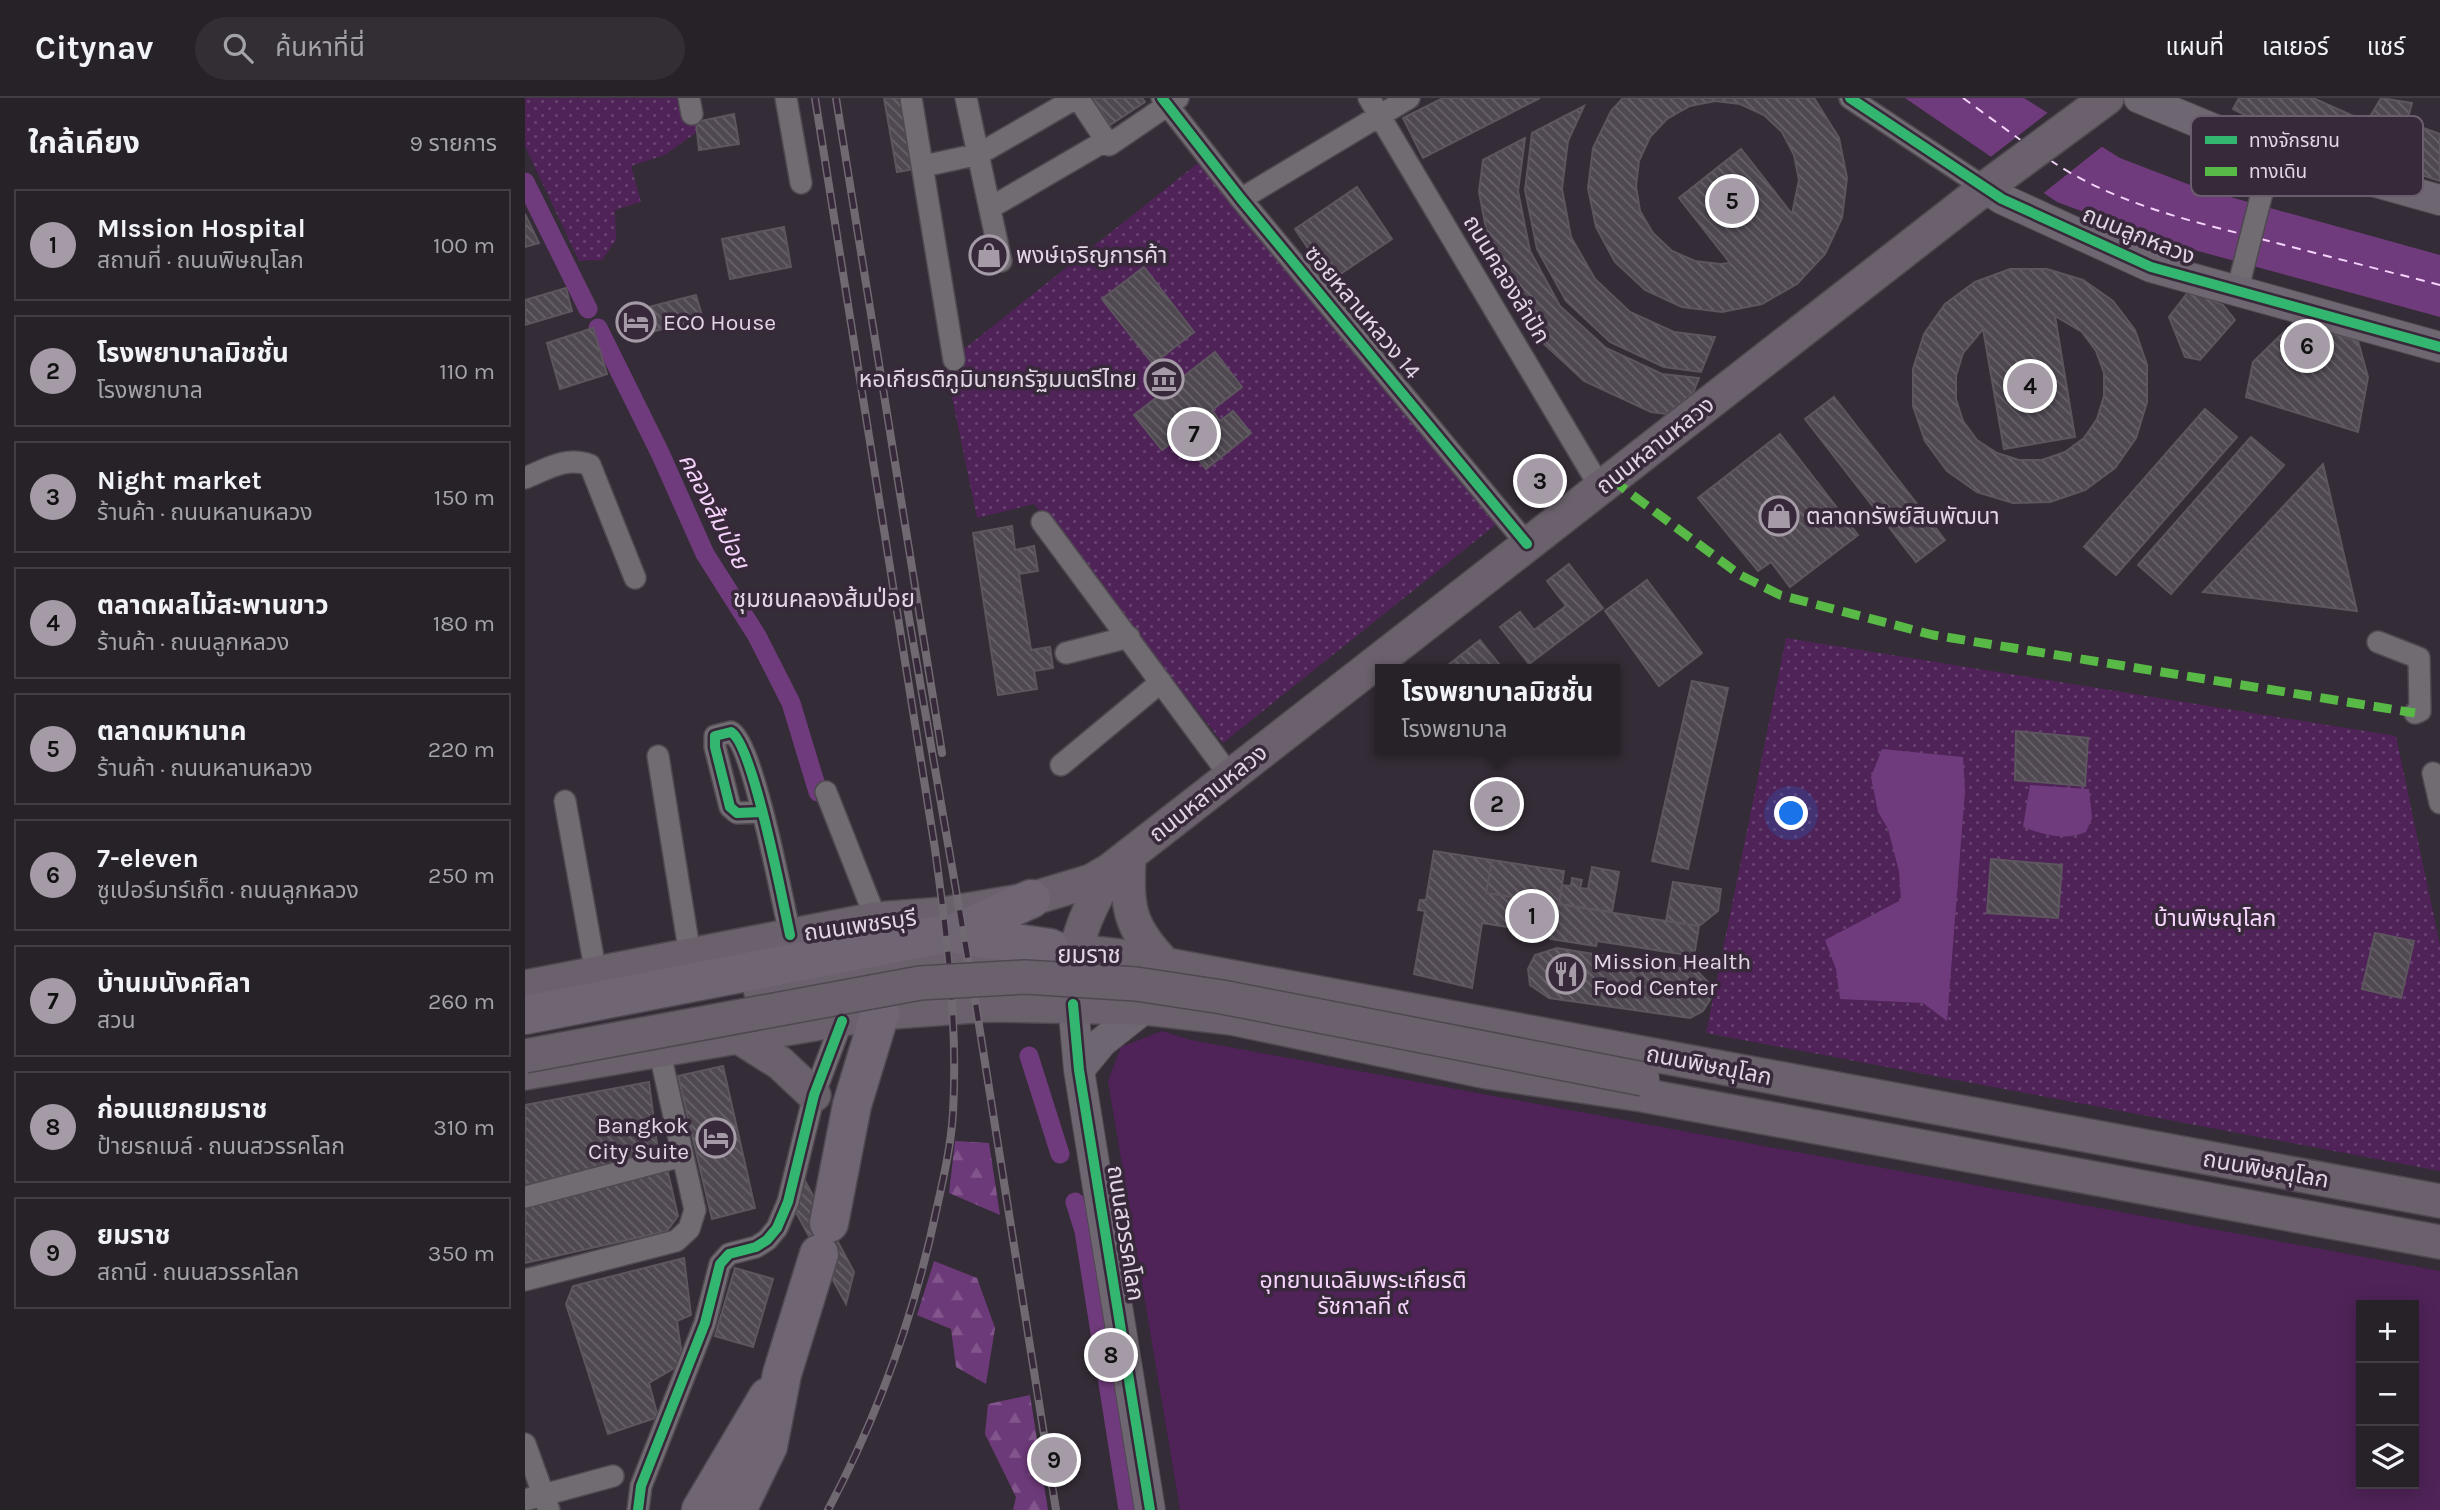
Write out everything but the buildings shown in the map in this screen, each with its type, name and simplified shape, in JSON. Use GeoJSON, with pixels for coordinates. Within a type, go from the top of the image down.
{"type":"FeatureCollection","features":[{"type":"Feature","properties":{"kind":"highway"},"geometry":{"type":"LineString","coordinates":[[964,945],[1031,900]]}},
{"type":"Feature","properties":{"kind":"highway"},"geometry":{"type":"LineString","coordinates":[[525,1016],[869,947],[964,945],[1063,950]]}},
{"type":"Feature","properties":{"kind":"highway"},"geometry":{"type":"LineString","coordinates":[[701,1510],[737,1490],[782,1374],[824,1238],[852,1105],[880,1013]]}},
{"type":"Feature","properties":{"kind":"main road","name":"ถนนหลานหลวง"},"geometry":{"type":"LineString","coordinates":[[1073,1004],[1063,950],[1119,863],[1995,180],[2107,98]]}},
{"type":"Feature","properties":{"kind":"main road","name":"ถนนเพชรบุรี"},"geometry":{"type":"LineString","coordinates":[[525,987],[876,919],[943,914],[1031,900],[1091,881],[1119,863]]}},
{"type":"Feature","properties":{"kind":"main road"},"geometry":{"type":"LineString","coordinates":[[1119,863],[1127,902],[1137,931],[1164,964]]}},
{"type":"Feature","properties":{"kind":"main road","name":"ถนนเพชรบุรี"},"geometry":{"type":"LineString","coordinates":[[525,1034],[873,970],[964,945]]}},
{"type":"Feature","properties":{"kind":"main road"},"geometry":{"type":"LineString","coordinates":[[525,1073],[880,1013],[987,1005],[1063,950]]}},
{"type":"Feature","properties":{"kind":"main road","name":"ถนนพิษณุโลก"},"geometry":{"type":"LineString","coordinates":[[1063,950],[1164,964],[2440,1201]]}},
{"type":"Feature","properties":{"kind":"main road"},"geometry":{"type":"LineString","coordinates":[[873,970],[880,1013]]}},
{"type":"Feature","properties":{"kind":"main road"},"geometry":{"type":"LineString","coordinates":[[525,1056],[920,983],[1025,977],[1136,984],[1222,998],[1777,1105],[1813,1116],[1863,1137]]}},
{"type":"Feature","properties":{"kind":"main road","name":"ถนนพิษณุโลก"},"geometry":{"type":"LineString","coordinates":[[987,1005],[1073,1004],[1145,1008],[1231,1018],[1486,1072],[1642,1095],[2440,1242]]}},
{"type":"Feature","properties":{"kind":"main road"},"geometry":{"type":"LineString","coordinates":[[737,1036],[780,1063],[814,1095]]}},
{"type":"Feature","properties":{"kind":"street"},"geometry":{"type":"LineString","coordinates":[[786,98],[801,183]]}},
{"type":"Feature","properties":{"kind":"street"},"geometry":{"type":"LineString","coordinates":[[911,98],[954,360]]}},
{"type":"Feature","properties":{"kind":"street"},"geometry":{"type":"LineString","coordinates":[[966,98],[1001,261]]}},
{"type":"Feature","properties":{"kind":"street"},"geometry":{"type":"LineString","coordinates":[[924,166],[979,154],[1077,98],[1105,141],[1112,145],[1169,101]]}},
{"type":"Feature","properties":{"kind":"street"},"geometry":{"type":"LineString","coordinates":[[1241,199],[1374,107],[1409,98]]}},
{"type":"Feature","properties":{"kind":"street","name":"ถนนลูกหลวง"},"geometry":{"type":"LineString","coordinates":[[1850,98],[1995,180],[2002,199],[2151,267],[2240,282],[2440,347]]}},
{"type":"Feature","properties":{"kind":"street"},"geometry":{"type":"LineString","coordinates":[[2139,98],[2191,120]]}},
{"type":"Feature","properties":{"kind":"street","name":"ซอยหลานหลวง 14"},"geometry":{"type":"LineString","coordinates":[[1169,101],[1241,199],[1527,544]]}},
{"type":"Feature","properties":{"kind":"street","name":"ถนนคลองลำปัก"},"geometry":{"type":"LineString","coordinates":[[1374,107],[1600,487]]}},
{"type":"Feature","properties":{"kind":"street"},"geometry":{"type":"LineString","coordinates":[[990,208],[1105,141]]}},
{"type":"Feature","properties":{"kind":"street"},"geometry":{"type":"LineString","coordinates":[[2423,195],[2440,200]]}},
{"type":"Feature","properties":{"kind":"street"},"geometry":{"type":"LineString","coordinates":[[2240,282],[2261,196]]}},
{"type":"Feature","properties":{"kind":"street"},"geometry":{"type":"LineString","coordinates":[[525,478],[565,462],[577,460],[590,465],[635,578]]}},
{"type":"Feature","properties":{"kind":"street"},"geometry":{"type":"LineString","coordinates":[[1042,522],[1230,776]]}},
{"type":"Feature","properties":{"kind":"street"},"geometry":{"type":"LineString","coordinates":[[1066,653],[1129,637]]}},
{"type":"Feature","properties":{"kind":"street"},"geometry":{"type":"LineString","coordinates":[[2378,642],[2419,657],[2420,711],[2415,713]]}},
{"type":"Feature","properties":{"kind":"street"},"geometry":{"type":"LineString","coordinates":[[1061,765],[1161,682]]}},
{"type":"Feature","properties":{"kind":"street"},"geometry":{"type":"LineString","coordinates":[[658,756],[690,955]]}},
{"type":"Feature","properties":{"kind":"street"},"geometry":{"type":"LineString","coordinates":[[2433,773],[2440,803]]}},
{"type":"Feature","properties":{"kind":"street"},"geometry":{"type":"LineString","coordinates":[[826,792],[876,919]]}},
{"type":"Feature","properties":{"kind":"street"},"geometry":{"type":"LineString","coordinates":[[565,800],[596,974]]}},
{"type":"Feature","properties":{"kind":"street"},"geometry":{"type":"LineString","coordinates":[[762,811],[790,935]]}},
{"type":"Feature","properties":{"kind":"street","name":"ถนนสวรรคโลก"},"geometry":{"type":"LineString","coordinates":[[1073,1004],[1079,1070],[1150,1510]]}},
{"type":"Feature","properties":{"kind":"street"},"geometry":{"type":"LineString","coordinates":[[1079,1070],[1102,1042],[1145,1008]]}},
{"type":"Feature","properties":{"kind":"street"},"geometry":{"type":"LineString","coordinates":[[638,1510],[641,1486],[705,1323],[720,1264],[729,1254],[756,1247],[767,1240],[777,1228],[787,1202],[814,1095],[842,1020]]}},
{"type":"Feature","properties":{"kind":"street"},"geometry":{"type":"LineString","coordinates":[[525,1280],[676,1241],[689,1229],[695,1210],[659,1049]]}},
{"type":"Feature","properties":{"kind":"street"},"geometry":{"type":"LineString","coordinates":[[525,1197],[683,1156]]}},
{"type":"Feature","properties":{"kind":"street"},"geometry":{"type":"LineString","coordinates":[[525,1444],[539,1501],[613,1476]]}},
{"type":"Feature","properties":{"kind":"green space"},"geometry":{"type":"Polygon","coordinates":[[[525,98],[697,98],[697,132],[665,155],[631,166],[641,202],[615,210],[616,240],[602,260],[579,261],[525,146],[525,98]]]}},
{"type":"Feature","properties":{"kind":"green space"},"geometry":{"type":"Polygon","coordinates":[[[1203,159],[1499,522],[1223,743],[1034,504],[977,518],[945,364],[1203,159]]]}},
{"type":"Feature","properties":{"kind":"green space","name":"บ้านพิษณุโลก"},"geometry":{"type":"Polygon","coordinates":[[[1786,638],[2396,736],[2440,945],[2440,1171],[1706,1033],[1786,638]]]}},
{"type":"Feature","properties":{"kind":"green space","name":"อุทยานเฉลิมพระเกียรติ รัชกาลที่ ๙"},"geometry":{"type":"Polygon","coordinates":[[[1162,1031],[1191,1040],[2440,1271],[2440,1510],[1180,1510],[1108,1081],[1121,1047],[1162,1031]]]}},
{"type":"Feature","properties":{"kind":"green space"},"geometry":{"type":"Polygon","coordinates":[[[955,1141],[989,1143],[1000,1215],[949,1193],[955,1141]]]}},
{"type":"Feature","properties":{"kind":"green space"},"geometry":{"type":"Polygon","coordinates":[[[934,1261],[977,1278],[995,1328],[986,1384],[956,1367],[951,1329],[917,1315],[934,1261]]]}},
{"type":"Feature","properties":{"kind":"green space"},"geometry":{"type":"Polygon","coordinates":[[[1030,1395],[1048,1510],[1013,1510],[1016,1497],[985,1434],[988,1404],[1030,1395]]]}},
{"type":"Feature","properties":{"kind":"shaded area"},"geometry":{"type":"Polygon","coordinates":[[[1905,98],[2024,98],[2120,158],[2191,185],[2191,196],[2227,196],[2440,255],[2440,317],[2165,242],[2057,202],[1905,98]]]}},
{"type":"Feature","properties":{"kind":"shaded area"},"geometry":{"type":"Polygon","coordinates":[[[1882,749],[1963,757],[1965,791],[1947,1021],[1923,1003],[1840,999],[1836,969],[1825,940],[1901,900],[1899,871],[1888,829],[1878,812],[1871,777],[1882,749]]]}},
{"type":"Feature","properties":{"kind":"shaded area"},"geometry":{"type":"Polygon","coordinates":[[[2030,785],[2089,789],[2092,818],[2086,832],[2055,836],[2023,827],[2030,785]]]}},
{"type":"Feature","properties":{"kind":"pier"},"geometry":{"type":"Polygon","coordinates":[[[2050,111],[2104,145],[2041,195],[1988,159],[2050,111]]]}},
{"type":"Feature","properties":{"kind":"waterway","name":"คลองส้มป่อย"},"geometry":{"type":"LineString","coordinates":[[525,182],[588,309]]}},
{"type":"Feature","properties":{"kind":"waterway","name":"คลองส้มป่อย"},"geometry":{"type":"LineString","coordinates":[[598,328],[660,453],[705,554],[757,636],[791,703],[818,792]]}},
{"type":"Feature","properties":{"kind":"waterway"},"geometry":{"type":"LineString","coordinates":[[1029,1056],[1060,1154]]}},
{"type":"Feature","properties":{"kind":"waterway"},"geometry":{"type":"LineString","coordinates":[[1075,1202],[1084,1231],[1128,1510]]}},
{"type":"Feature","properties":{"kind":"ferry route"},"geometry":{"type":"LineString","coordinates":[[1963,98],[2022,141]]}},
{"type":"Feature","properties":{"kind":"ferry route"},"geometry":{"type":"LineString","coordinates":[[2050,160],[2118,196],[2167,214],[2242,234]]}},
{"type":"Feature","properties":{"kind":"ferry route"},"geometry":{"type":"LineString","coordinates":[[2261,239],[2440,285]]}},
{"type":"Feature","properties":{"kind":"railway"},"geometry":{"type":"LineString","coordinates":[[815,98],[935,849],[947,947],[954,1046],[953,1113],[949,1149],[918,1286],[879,1400],[828,1510]]}},
{"type":"Feature","properties":{"kind":"railway"},"geometry":{"type":"LineString","coordinates":[[836,98],[942,753]]}},
{"type":"Feature","properties":{"kind":"railway"},"geometry":{"type":"LineString","coordinates":[[905,595],[976,1006],[1056,1510]]}},
{"type":"Feature","properties":{"kind":"marked path"},"geometry":{"type":"LineString","coordinates":[[1611,479],[1740,575],[1780,595],[1933,635],[2415,713]]}},
{"type":"Feature","properties":{"kind":"cycle path"},"geometry":{"type":"LineString","coordinates":[[1162,98],[1241,199],[1527,544]]}},
{"type":"Feature","properties":{"kind":"cycle path"},"geometry":{"type":"LineString","coordinates":[[1850,98],[2002,199],[2151,267],[2440,347]]}},
{"type":"Feature","properties":{"kind":"cycle path"},"geometry":{"type":"LineString","coordinates":[[762,812],[737,813],[730,807],[715,747],[715,736],[731,732],[740,743],[749,764],[766,826],[790,935]]}},
{"type":"Feature","properties":{"kind":"cycle path"},"geometry":{"type":"LineString","coordinates":[[1073,1004],[1079,1070],[1150,1510]]}},
{"type":"Feature","properties":{"kind":"cycle path"},"geometry":{"type":"LineString","coordinates":[[638,1510],[641,1486],[705,1323],[720,1264],[729,1254],[756,1247],[767,1240],[777,1228],[788,1202],[814,1095],[842,1021]]}},
{"type":"Feature","properties":{"kind":"place","name":"ตลาดมหานาค"},"geometry":{"type":"Point","coordinates":[1732,201]}},
{"type":"Feature","properties":{"kind":"place","name":"พงษ์เจริญการค้า"},"geometry":{"type":"Point","coordinates":[989,255]}},
{"type":"Feature","properties":{"kind":"place","name":"ECO House"},"geometry":{"type":"Point","coordinates":[636,322]}},
{"type":"Feature","properties":{"kind":"place","name":"7-eleven"},"geometry":{"type":"Point","coordinates":[2307,346]}},
{"type":"Feature","properties":{"kind":"place","name":"หอเกียรติภูมินายกรัฐมนตรีไทย"},"geometry":{"type":"Point","coordinates":[1164,379]}},
{"type":"Feature","properties":{"kind":"place","name":"ตลาดผลไม้สะพานขาว"},"geometry":{"type":"Point","coordinates":[2030,386]}},
{"type":"Feature","properties":{"kind":"place","name":"บ้านมนังคศิลา"},"geometry":{"type":"Point","coordinates":[1194,434]}},
{"type":"Feature","properties":{"kind":"place","name":"Night market"},"geometry":{"type":"Point","coordinates":[1540,481]}},
{"type":"Feature","properties":{"kind":"place","name":"ตลาดทรัพย์สินพัฒนา"},"geometry":{"type":"Point","coordinates":[1779,516]}},
{"type":"Feature","properties":{"kind":"place","name":"โรงพยาบาลมิชชั่น"},"geometry":{"type":"Point","coordinates":[1497,804]}},
{"type":"Feature","properties":{"kind":"place","name":"MIssion Hospital"},"geometry":{"type":"Point","coordinates":[1532,916]}},
{"type":"Feature","properties":{"kind":"place","name":"Mission Health Food Center"},"geometry":{"type":"Point","coordinates":[1566,974]}},
{"type":"Feature","properties":{"kind":"place","name":"Bangkok City Suite"},"geometry":{"type":"Point","coordinates":[716,1138]}},
{"type":"Feature","properties":{"kind":"place","name":"ก่อนแยกยมราช"},"geometry":{"type":"Point","coordinates":[1111,1355]}},
{"type":"Feature","properties":{"kind":"place","name":"ยมราช"},"geometry":{"type":"Point","coordinates":[1054,1460]}},
{"type":"Feature","properties":{"kind":"district","name":"ชุมชนคลองส้มป่อย"},"geometry":{"type":"Point","coordinates":[824,599]}},
{"type":"Feature","properties":{"kind":"district","name":"ยมราช"},"geometry":{"type":"Point","coordinates":[1089,955]}}]}
